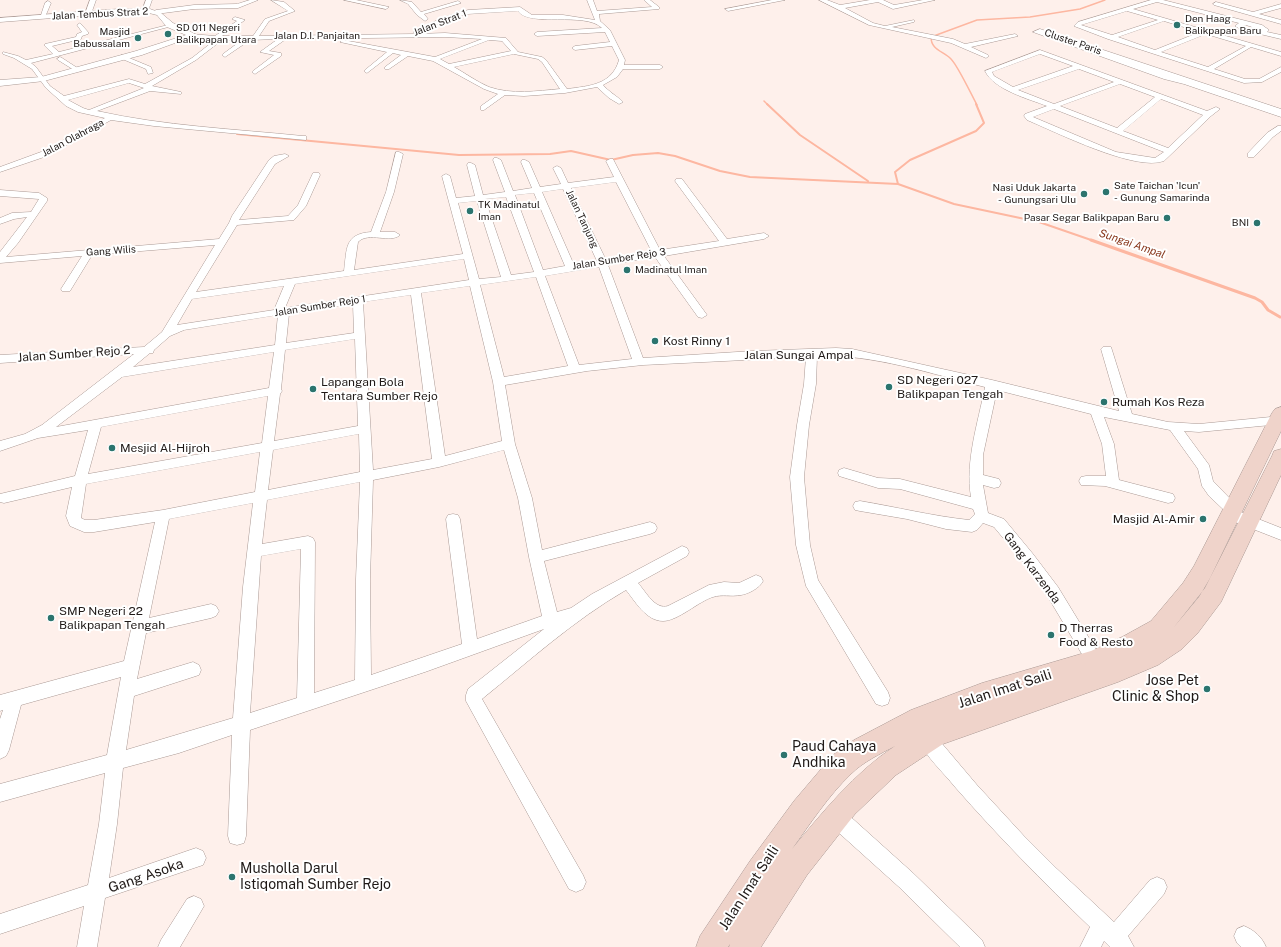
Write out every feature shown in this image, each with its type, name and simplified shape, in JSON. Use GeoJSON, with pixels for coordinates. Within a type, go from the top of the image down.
{"type":"FeatureCollection","features":[{"type":"Feature","properties":{"kind":"main road","name":"Jalan Imat Saili"},"geometry":{"type":"LineString","coordinates":[[744,947],[797,866],[836,817],[865,786],[887,766],[927,739],[1019,704],[1110,674],[1150,657],[1174,642],[1189,627],[1213,595],[1237,515],[1280,418]]}},
{"type":"Feature","properties":{"kind":"main road","name":"Jalan Imat Saili"},"geometry":{"type":"LineString","coordinates":[[711,947],[784,836],[803,810],[842,764],[863,749],[920,719],[982,695],[1095,661],[1159,628],[1191,590],[1237,515],[1281,456]]}},
{"type":"Feature","properties":{"kind":"street"},"geometry":{"type":"LineString","coordinates":[[88,14],[94,0]]}},
{"type":"Feature","properties":{"kind":"street"},"geometry":{"type":"LineString","coordinates":[[145,11],[149,0]]}},
{"type":"Feature","properties":{"kind":"street"},"geometry":{"type":"LineString","coordinates":[[156,12],[188,7],[238,6],[255,0]]}},
{"type":"Feature","properties":{"kind":"street"},"geometry":{"type":"LineString","coordinates":[[225,56],[252,37],[267,20],[292,11],[282,3],[274,0]]}},
{"type":"Feature","properties":{"kind":"street"},"geometry":{"type":"LineString","coordinates":[[347,0],[386,7]]}},
{"type":"Feature","properties":{"kind":"street"},"geometry":{"type":"LineString","coordinates":[[402,0],[410,3],[419,14],[433,24]]}},
{"type":"Feature","properties":{"kind":"street"},"geometry":{"type":"LineString","coordinates":[[744,0],[750,7]]}},
{"type":"Feature","properties":{"kind":"street"},"geometry":{"type":"LineString","coordinates":[[728,9],[750,7],[782,0]]}},
{"type":"Feature","properties":{"kind":"street"},"geometry":{"type":"LineString","coordinates":[[822,0],[839,7],[866,22],[935,39],[952,41],[986,56]]}},
{"type":"Feature","properties":{"kind":"street"},"geometry":{"type":"LineString","coordinates":[[839,7],[879,0],[893,7],[932,0]]}},
{"type":"Feature","properties":{"kind":"street"},"geometry":{"type":"LineString","coordinates":[[1227,0],[1213,4],[1278,21]]}},
{"type":"Feature","properties":{"kind":"street"},"geometry":{"type":"LineString","coordinates":[[598,18],[657,8],[647,1],[640,2]]}},
{"type":"Feature","properties":{"kind":"street"},"geometry":{"type":"LineString","coordinates":[[1157,2],[1238,26],[1262,29],[1281,36]]}},
{"type":"Feature","properties":{"kind":"street"},"geometry":{"type":"LineString","coordinates":[[1246,27],[1157,2],[1077,24],[1080,27],[1110,38],[1207,70],[1250,82],[1260,81],[1281,69]]}},
{"type":"Feature","properties":{"kind":"street"},"geometry":{"type":"LineString","coordinates":[[42,17],[48,3]]}},
{"type":"Feature","properties":{"kind":"street"},"geometry":{"type":"LineString","coordinates":[[419,14],[458,3]]}},
{"type":"Feature","properties":{"kind":"street"},"geometry":{"type":"LineString","coordinates":[[330,37],[344,43],[435,59],[486,88],[503,93],[524,94],[565,91],[599,85],[613,78],[620,67],[622,60],[591,3]]}},
{"type":"Feature","properties":{"kind":"street"},"geometry":{"type":"LineString","coordinates":[[591,3],[600,5]]}},
{"type":"Feature","properties":{"kind":"street","name":"Jalan Strat 1"},"geometry":{"type":"LineString","coordinates":[[408,35],[451,17],[472,11],[522,7],[521,12],[542,20],[563,17],[598,18]]}},
{"type":"Feature","properties":{"kind":"street"},"geometry":{"type":"LineString","coordinates":[[1254,14],[1279,7]]}},
{"type":"Feature","properties":{"kind":"street"},"geometry":{"type":"LineString","coordinates":[[1128,9],[1281,54]]}},
{"type":"Feature","properties":{"kind":"street","name":"Jalan Tembus Strat 2"},"geometry":{"type":"LineString","coordinates":[[0,20],[145,11],[156,12],[170,25],[193,35]]}},
{"type":"Feature","properties":{"kind":"street"},"geometry":{"type":"LineString","coordinates":[[598,18],[629,17]]}},
{"type":"Feature","properties":{"kind":"street"},"geometry":{"type":"LineString","coordinates":[[90,112],[148,87],[194,59],[242,20],[235,19]]}},
{"type":"Feature","properties":{"kind":"street"},"geometry":{"type":"LineString","coordinates":[[1110,38],[1165,19]]}},
{"type":"Feature","properties":{"kind":"street"},"geometry":{"type":"LineString","coordinates":[[884,27],[912,21]]}},
{"type":"Feature","properties":{"kind":"street"},"geometry":{"type":"LineString","coordinates":[[1262,29],[1278,21]]}},
{"type":"Feature","properties":{"kind":"street"},"geometry":{"type":"LineString","coordinates":[[76,69],[47,45],[79,38],[79,35],[86,33],[80,25]]}},
{"type":"Feature","properties":{"kind":"street"},"geometry":{"type":"LineString","coordinates":[[24,63],[59,56],[170,25]]}},
{"type":"Feature","properties":{"kind":"street"},"geometry":{"type":"LineString","coordinates":[[1226,38],[1246,27]]}},
{"type":"Feature","properties":{"kind":"street"},"geometry":{"type":"LineString","coordinates":[[537,34],[607,30]]}},
{"type":"Feature","properties":{"kind":"street","name":"Cluster Paris"},"geometry":{"type":"LineString","coordinates":[[1169,77],[1036,32],[1040,31],[1049,33],[1186,83],[1281,111]]}},
{"type":"Feature","properties":{"kind":"street"},"geometry":{"type":"LineString","coordinates":[[1154,52],[1206,32]]}},
{"type":"Feature","properties":{"kind":"street","name":"Jalan D.I. Panjaitan"},"geometry":{"type":"LineString","coordinates":[[0,83],[41,79],[122,57],[193,35],[218,38],[445,35],[506,40],[514,52]]}},
{"type":"Feature","properties":{"kind":"street"},"geometry":{"type":"LineString","coordinates":[[255,72],[280,54],[263,52],[286,36]]}},
{"type":"Feature","properties":{"kind":"street"},"geometry":{"type":"LineString","coordinates":[[966,46],[1015,36]]}},
{"type":"Feature","properties":{"kind":"street"},"geometry":{"type":"LineString","coordinates":[[435,59],[489,39]]}},
{"type":"Feature","properties":{"kind":"street"},"geometry":{"type":"LineString","coordinates":[[575,48],[614,44]]}},
{"type":"Feature","properties":{"kind":"street"},"geometry":{"type":"LineString","coordinates":[[1207,70],[1251,45]]}},
{"type":"Feature","properties":{"kind":"street"},"geometry":{"type":"LineString","coordinates":[[1030,48],[1040,52]]}},
{"type":"Feature","properties":{"kind":"street"},"geometry":{"type":"LineString","coordinates":[[366,71],[392,51]]}},
{"type":"Feature","properties":{"kind":"street"},"geometry":{"type":"LineString","coordinates":[[449,66],[514,52],[540,58],[544,61],[565,91]]}},
{"type":"Feature","properties":{"kind":"street","name":"Cluster Paris"},"geometry":{"type":"LineString","coordinates":[[1078,67],[1012,90],[996,81],[988,74],[990,70],[1040,52],[1208,114]]}},
{"type":"Feature","properties":{"kind":"street","name":"Jalan Olahraga"},"geometry":{"type":"LineString","coordinates":[[0,170],[44,154],[111,118],[112,116],[81,110],[62,99],[48,87],[34,68],[16,57],[5,53]]}},
{"type":"Feature","properties":{"kind":"street"},"geometry":{"type":"LineString","coordinates":[[387,68],[406,54]]}},
{"type":"Feature","properties":{"kind":"street"},"geometry":{"type":"LineString","coordinates":[[122,57],[149,68],[150,73]]}},
{"type":"Feature","properties":{"kind":"street"},"geometry":{"type":"LineString","coordinates":[[620,67],[660,67]]}},
{"type":"Feature","properties":{"kind":"street"},"geometry":{"type":"LineString","coordinates":[[1138,88],[1169,77]]}},
{"type":"Feature","properties":{"kind":"street"},"geometry":{"type":"LineString","coordinates":[[62,99],[130,81],[148,87],[179,93]]}},
{"type":"Feature","properties":{"kind":"street"},"geometry":{"type":"LineString","coordinates":[[1119,82],[1028,116],[1114,154],[1156,161],[1161,159],[1208,114],[1216,109]]}},
{"type":"Feature","properties":{"kind":"street"},"geometry":{"type":"LineString","coordinates":[[599,85],[619,102]]}},
{"type":"Feature","properties":{"kind":"street"},"geometry":{"type":"LineString","coordinates":[[1012,90],[1168,151]]}},
{"type":"Feature","properties":{"kind":"street"},"geometry":{"type":"LineString","coordinates":[[484,108],[503,93]]}},
{"type":"Feature","properties":{"kind":"street"},"geometry":{"type":"LineString","coordinates":[[1118,132],[1159,96]]}},
{"type":"Feature","properties":{"kind":"street","name":"Cluster Paris"},"geometry":{"type":"LineString","coordinates":[[1255,104],[1281,116]]}},
{"type":"Feature","properties":{"kind":"street"},"geometry":{"type":"LineString","coordinates":[[111,118],[154,124],[303,138]]}},
{"type":"Feature","properties":{"kind":"street"},"geometry":{"type":"LineString","coordinates":[[1251,155],[1270,135],[1281,128]]}},
{"type":"Feature","properties":{"kind":"street"},"geometry":{"type":"LineString","coordinates":[[374,235],[390,192],[399,154]]}},
{"type":"Feature","properties":{"kind":"street","name":"Jalan Sumber Rejo 1"},"geometry":{"type":"LineString","coordinates":[[0,446],[35,435],[149,350],[166,334],[234,223],[236,216],[272,162],[277,158],[286,156]]}},
{"type":"Feature","properties":{"kind":"street"},"geometry":{"type":"LineString","coordinates":[[497,160],[575,369]]}},
{"type":"Feature","properties":{"kind":"street"},"geometry":{"type":"LineString","coordinates":[[610,161],[657,253],[702,315]]}},
{"type":"Feature","properties":{"kind":"street"},"geometry":{"type":"LineString","coordinates":[[525,162],[539,191],[570,267]]}},
{"type":"Feature","properties":{"kind":"street"},"geometry":{"type":"LineString","coordinates":[[471,165],[480,198],[507,279]]}},
{"type":"Feature","properties":{"kind":"street","name":"Jalan Tanjung"},"geometry":{"type":"LineString","coordinates":[[557,168],[602,262],[639,362]]}},
{"type":"Feature","properties":{"kind":"street"},"geometry":{"type":"LineString","coordinates":[[234,223],[291,218],[302,206],[316,175]]}},
{"type":"Feature","properties":{"kind":"street"},"geometry":{"type":"LineString","coordinates":[[446,176],[468,256],[498,382],[509,444],[525,498],[536,557],[551,620]]}},
{"type":"Feature","properties":{"kind":"street"},"geometry":{"type":"LineString","coordinates":[[454,202],[619,179]]}},
{"type":"Feature","properties":{"kind":"street"},"geometry":{"type":"LineString","coordinates":[[679,181],[725,243]]}},
{"type":"Feature","properties":{"kind":"street"},"geometry":{"type":"LineString","coordinates":[[0,193],[43,198],[43,201],[15,241],[0,259]]}},
{"type":"Feature","properties":{"kind":"street"},"geometry":{"type":"LineString","coordinates":[[0,221],[12,216],[34,214]]}},
{"type":"Feature","properties":{"kind":"street"},"geometry":{"type":"LineString","coordinates":[[349,273],[354,240],[359,237],[374,235],[395,235]]}},
{"type":"Feature","properties":{"kind":"street","name":"Jalan Sumber Rejo 3"},"geometry":{"type":"LineString","coordinates":[[474,282],[507,279],[570,267],[764,236]]}},
{"type":"Feature","properties":{"kind":"street","name":"Gang Wilis"},"geometry":{"type":"LineString","coordinates":[[0,259],[221,242]]}},
{"type":"Feature","properties":{"kind":"street"},"geometry":{"type":"LineString","coordinates":[[66,289],[89,252]]}},
{"type":"Feature","properties":{"kind":"street"},"geometry":{"type":"LineString","coordinates":[[190,296],[468,256]]}},
{"type":"Feature","properties":{"kind":"street"},"geometry":{"type":"LineString","coordinates":[[237,836],[240,724],[254,551],[281,348],[281,312],[291,282]]}},
{"type":"Feature","properties":{"kind":"street","name":"Jalan Sumber Rejo 1"},"geometry":{"type":"LineString","coordinates":[[166,334],[181,327],[474,282]]}},
{"type":"Feature","properties":{"kind":"street"},"geometry":{"type":"LineString","coordinates":[[416,291],[439,462]]}},
{"type":"Feature","properties":{"kind":"street"},"geometry":{"type":"LineString","coordinates":[[358,300],[367,476],[363,685]]}},
{"type":"Feature","properties":{"kind":"street"},"geometry":{"type":"LineString","coordinates":[[119,373],[360,336]]}},
{"type":"Feature","properties":{"kind":"street"},"geometry":{"type":"LineString","coordinates":[[1107,349],[1127,417]]}},
{"type":"Feature","properties":{"kind":"street","name":"Jalan Sumber Rejo 2"},"geometry":{"type":"LineString","coordinates":[[0,359],[149,350]]}},
{"type":"Feature","properties":{"kind":"street","name":"Jalan Sungai Ampal"},"geometry":{"type":"LineString","coordinates":[[498,382],[575,369],[639,362],[705,357],[836,352],[868,356],[992,384],[1096,411],[1173,426],[1199,428],[1280,418]]}},
{"type":"Feature","properties":{"kind":"street"},"geometry":{"type":"LineString","coordinates":[[812,353],[810,384],[803,425],[797,477],[803,545],[811,582],[882,698]]}},
{"type":"Feature","properties":{"kind":"street"},"geometry":{"type":"LineString","coordinates":[[860,506],[962,526],[972,526],[980,510],[976,478],[977,455],[992,384]]}},
{"type":"Feature","properties":{"kind":"street"},"geometry":{"type":"LineString","coordinates":[[35,435],[276,391]]}},
{"type":"Feature","properties":{"kind":"street"},"geometry":{"type":"LineString","coordinates":[[1096,411],[1108,444],[1113,483]]}},
{"type":"Feature","properties":{"kind":"street"},"geometry":{"type":"LineString","coordinates":[[96,423],[80,480],[73,516],[73,520],[78,524],[94,526],[163,515],[439,462],[509,444]]}},
{"type":"Feature","properties":{"kind":"street"},"geometry":{"type":"LineString","coordinates":[[1173,426],[1204,468],[1207,482],[1214,492],[1237,515],[1278,535]]}},
{"type":"Feature","properties":{"kind":"street"},"geometry":{"type":"LineString","coordinates":[[4,498],[80,480],[268,445],[364,429]]}},
{"type":"Feature","properties":{"kind":"street","name":"Gang Karzenda"},"geometry":{"type":"LineString","coordinates":[[844,473],[878,483],[900,484],[980,510],[999,523],[1028,558],[1052,592],[1095,661]]}},
{"type":"Feature","properties":{"kind":"street"},"geometry":{"type":"LineString","coordinates":[[976,478],[994,483]]}},
{"type":"Feature","properties":{"kind":"street"},"geometry":{"type":"LineString","coordinates":[[1086,482],[1095,480],[1113,483],[1168,498]]}},
{"type":"Feature","properties":{"kind":"street"},"geometry":{"type":"LineString","coordinates":[[87,947],[108,824],[115,761],[131,667],[141,627],[163,515]]}},
{"type":"Feature","properties":{"kind":"street"},"geometry":{"type":"LineString","coordinates":[[453,519],[470,648]]}},
{"type":"Feature","properties":{"kind":"street"},"geometry":{"type":"LineString","coordinates":[[536,557],[650,528]]}},
{"type":"Feature","properties":{"kind":"street"},"geometry":{"type":"LineString","coordinates":[[254,551],[308,542],[305,704]]}},
{"type":"Feature","properties":{"kind":"street"},"geometry":{"type":"LineString","coordinates":[[576,882],[473,699],[477,692],[575,614],[597,599],[682,552]]}},
{"type":"Feature","properties":{"kind":"street"},"geometry":{"type":"LineString","coordinates":[[628,582],[653,611],[663,614],[672,611],[709,591],[724,588],[740,589],[756,581]]}},
{"type":"Feature","properties":{"kind":"street"},"geometry":{"type":"LineString","coordinates":[[141,627],[211,611]]}},
{"type":"Feature","properties":{"kind":"street"},"geometry":{"type":"LineString","coordinates":[[0,793],[179,744],[425,665],[551,620],[575,614]]}},
{"type":"Feature","properties":{"kind":"street"},"geometry":{"type":"LineString","coordinates":[[0,750],[7,701],[131,667]]}},
{"type":"Feature","properties":{"kind":"street"},"geometry":{"type":"LineString","coordinates":[[128,690],[193,670]]}},
{"type":"Feature","properties":{"kind":"street"},"geometry":{"type":"LineString","coordinates":[[927,739],[958,778],[989,812],[1048,874],[1114,936]]}},
{"type":"Feature","properties":{"kind":"street"},"geometry":{"type":"LineString","coordinates":[[836,817],[906,880],[975,947]]}},
{"type":"Feature","properties":{"kind":"street","name":"Gang Asoka"},"geometry":{"type":"LineString","coordinates":[[0,924],[96,893],[196,858]]}},
{"type":"Feature","properties":{"kind":"street"},"geometry":{"type":"LineString","coordinates":[[1090,947],[1114,936],[1157,887]]}},
{"type":"Feature","properties":{"kind":"street"},"geometry":{"type":"LineString","coordinates":[[168,947],[194,906]]}},
{"type":"Feature","properties":{"kind":"waterway"},"geometry":{"type":"LineString","coordinates":[[977,105],[954,63],[948,56],[935,48],[931,37],[977,20],[1030,17],[1080,9],[1105,0]]}},
{"type":"Feature","properties":{"kind":"waterway"},"geometry":{"type":"LineString","coordinates":[[764,101],[767,104]]}},
{"type":"Feature","properties":{"kind":"waterway"},"geometry":{"type":"LineString","coordinates":[[767,104],[800,135],[868,181]]}},
{"type":"Feature","properties":{"kind":"waterway"},"geometry":{"type":"LineString","coordinates":[[898,184],[895,172],[910,160],[976,131],[984,123],[976,104]]}},
{"type":"Feature","properties":{"kind":"waterway"},"geometry":{"type":"LineString","coordinates":[[237,134],[459,155],[550,154],[571,151],[611,160],[633,155],[658,153],[675,156],[720,171],[750,177],[898,184]]}},
{"type":"Feature","properties":{"kind":"waterway","name":"Sungai Ampal"},"geometry":{"type":"LineString","coordinates":[[898,184],[954,204],[1039,222],[1094,241]]}},
{"type":"Feature","properties":{"kind":"waterway","name":"Sungai Ampal"},"geometry":{"type":"LineString","coordinates":[[1091,240],[1255,298],[1262,302],[1268,310],[1280,317]]}},
{"type":"Feature","properties":{"kind":"place","name":"Den Haag Balikpapan Baru"},"geometry":{"type":"Point","coordinates":[1177,25]}},
{"type":"Feature","properties":{"kind":"place","name":"SD 011 Negeri Balikpapan Utara"},"geometry":{"type":"Point","coordinates":[168,34]}},
{"type":"Feature","properties":{"kind":"place","name":"Masjid Babussalam"},"geometry":{"type":"Point","coordinates":[138,38]}},
{"type":"Feature","properties":{"kind":"place","name":"Sate Taichan 'Icun' - Gunung Samarinda"},"geometry":{"type":"Point","coordinates":[1106,192]}},
{"type":"Feature","properties":{"kind":"place","name":"Nasi Uduk Jakarta - Gunungsari Ulu"},"geometry":{"type":"Point","coordinates":[1084,194]}},
{"type":"Feature","properties":{"kind":"place","name":"TK Madinatul Iman"},"geometry":{"type":"Point","coordinates":[470,211]}},
{"type":"Feature","properties":{"kind":"place","name":"Pasar Segar Balikpapan Baru"},"geometry":{"type":"Point","coordinates":[1167,218]}},
{"type":"Feature","properties":{"kind":"place","name":"BNI"},"geometry":{"type":"Point","coordinates":[1257,223]}},
{"type":"Feature","properties":{"kind":"place","name":"Madinatul Iman"},"geometry":{"type":"Point","coordinates":[627,270]}},
{"type":"Feature","properties":{"kind":"place","name":"Kost Rinny 1"},"geometry":{"type":"Point","coordinates":[655,341]}},
{"type":"Feature","properties":{"kind":"place","name":"SD Negeri 027 Balikpapan Tengah"},"geometry":{"type":"Point","coordinates":[889,387]}},
{"type":"Feature","properties":{"kind":"place","name":"Lapangan Bola Tentara Sumber Rejo"},"geometry":{"type":"Point","coordinates":[313,389]}},
{"type":"Feature","properties":{"kind":"place","name":"Rumah Kos Reza"},"geometry":{"type":"Point","coordinates":[1104,402]}},
{"type":"Feature","properties":{"kind":"place","name":"Mesjid Al-Hijroh"},"geometry":{"type":"Point","coordinates":[112,448]}},
{"type":"Feature","properties":{"kind":"place","name":"Masjid Al-Amir"},"geometry":{"type":"Point","coordinates":[1203,519]}},
{"type":"Feature","properties":{"kind":"place","name":"SMP Negeri 22 Balikpapan Tengah"},"geometry":{"type":"Point","coordinates":[51,618]}},
{"type":"Feature","properties":{"kind":"place","name":"D Therras Food & Resto"},"geometry":{"type":"Point","coordinates":[1051,635]}},
{"type":"Feature","properties":{"kind":"place","name":"Jose Pet Clinic & Shop"},"geometry":{"type":"Point","coordinates":[1207,689]}},
{"type":"Feature","properties":{"kind":"place","name":"Paud Cahaya Andhika"},"geometry":{"type":"Point","coordinates":[784,755]}},
{"type":"Feature","properties":{"kind":"place","name":"Musholla Darul Istiqomah Sumber Rejo"},"geometry":{"type":"Point","coordinates":[232,877]}}]}
